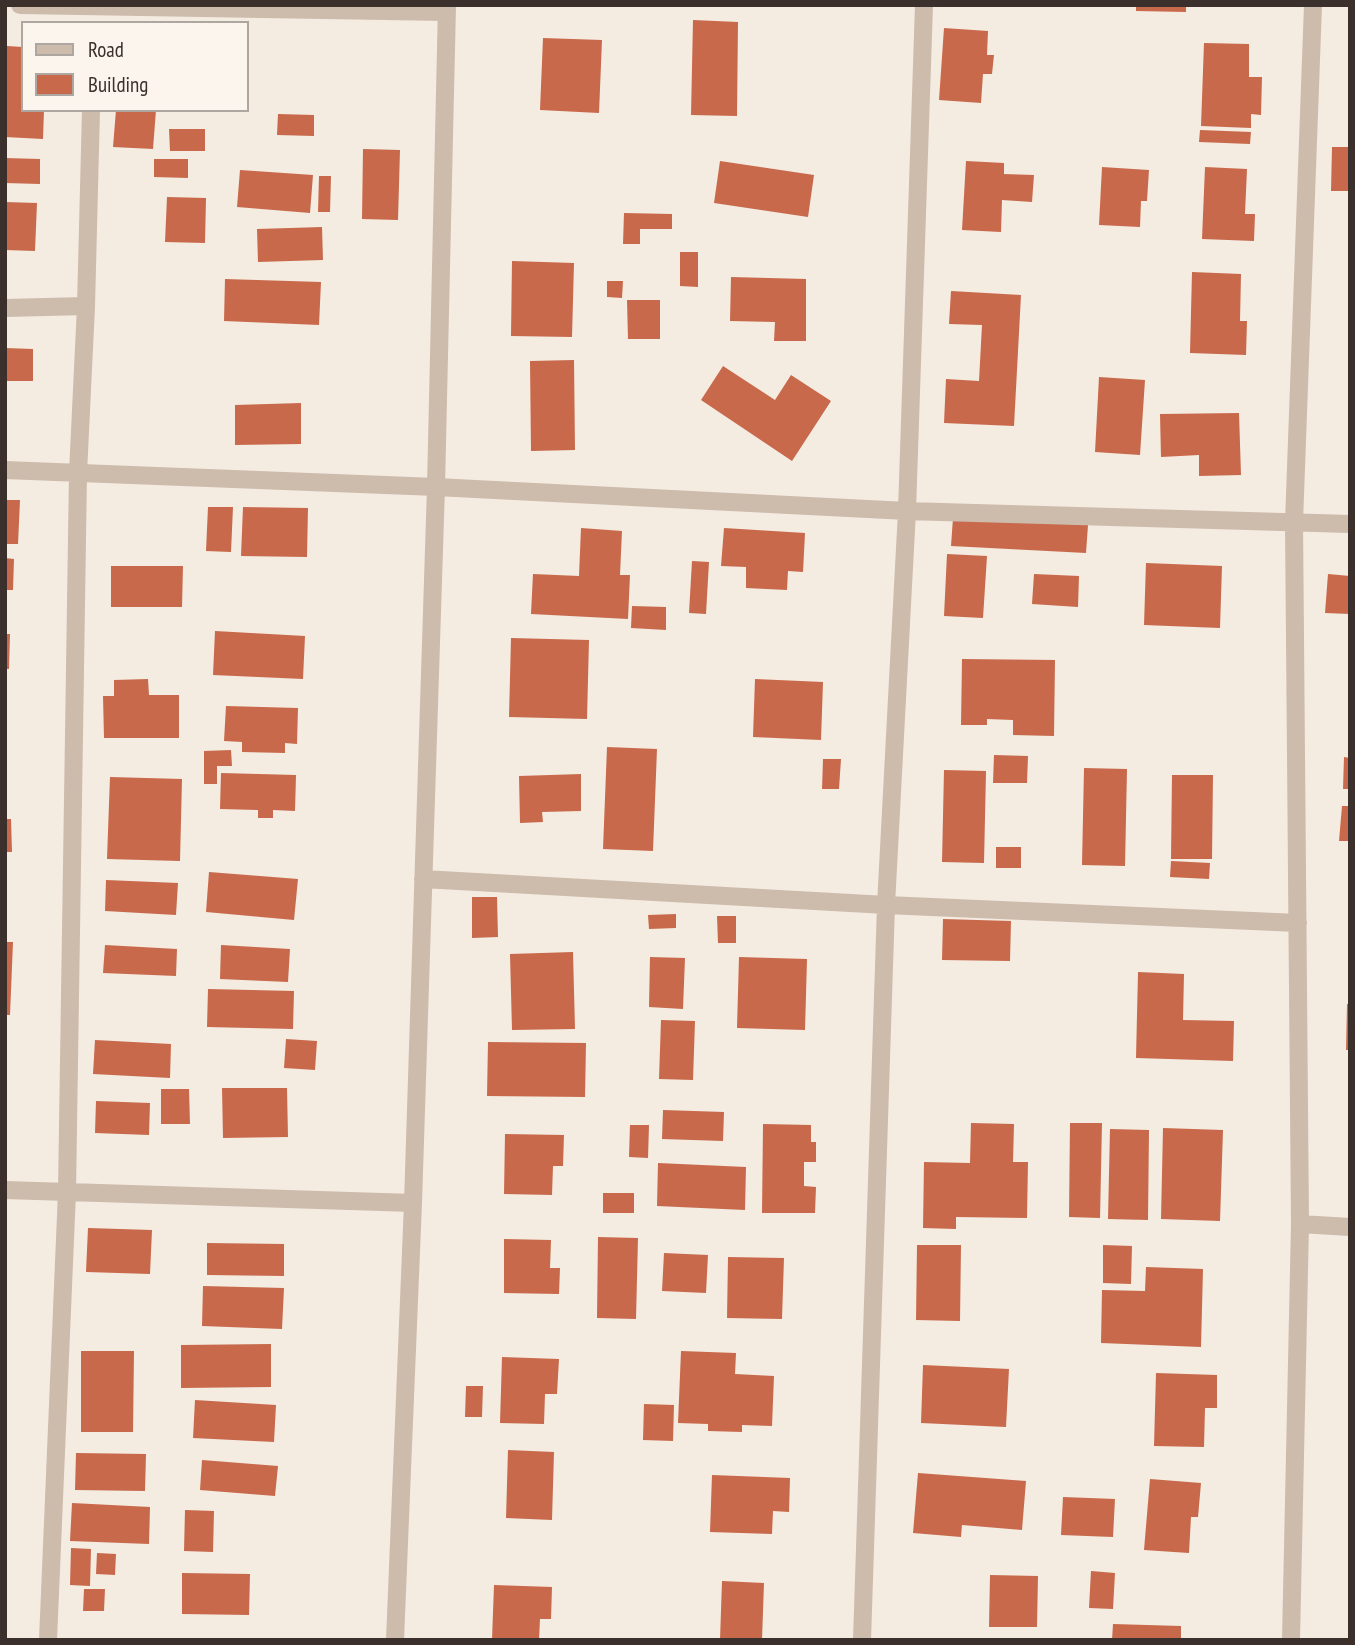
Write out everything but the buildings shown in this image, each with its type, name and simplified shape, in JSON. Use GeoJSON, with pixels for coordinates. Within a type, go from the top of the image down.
{"type":"FeatureCollection","features":[{"type":"Feature","properties":{"kind":"street"},"geometry":{"type":"LineString","coordinates":[[20,5],[93,15],[447,9],[436,487],[413,1203],[395,1640]]}},
{"type":"Feature","properties":{"kind":"street"},"geometry":{"type":"LineString","coordinates":[[862,1640],[886,905],[907,511],[924,5]]}},
{"type":"Feature","properties":{"kind":"street"},"geometry":{"type":"LineString","coordinates":[[1291,1640],[1300,1224],[1294,522],[1313,5]]}},
{"type":"Feature","properties":{"kind":"street"},"geometry":{"type":"LineString","coordinates":[[48,1640],[67,1192],[78,473],[91,112]]}},
{"type":"Feature","properties":{"kind":"street"},"geometry":{"type":"LineString","coordinates":[[5,308],[86,306]]}},
{"type":"Feature","properties":{"kind":"street"},"geometry":{"type":"LineString","coordinates":[[5,470],[436,487],[907,511],[1350,524]]}},
{"type":"Feature","properties":{"kind":"street"},"geometry":{"type":"LineString","coordinates":[[422,879],[886,905],[1298,923]]}},
{"type":"Feature","properties":{"kind":"street"},"geometry":{"type":"LineString","coordinates":[[5,1190],[413,1203]]}},
{"type":"Feature","properties":{"kind":"street"},"geometry":{"type":"LineString","coordinates":[[1300,1224],[1350,1227]]}}]}
